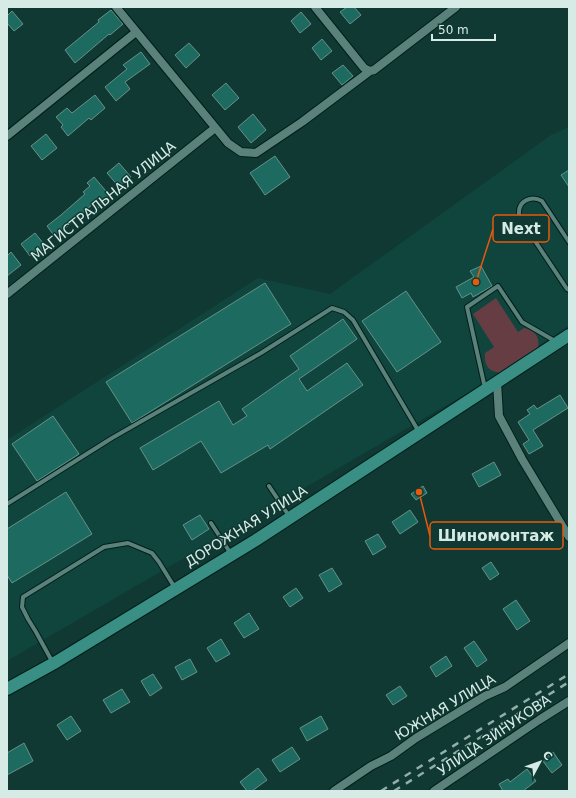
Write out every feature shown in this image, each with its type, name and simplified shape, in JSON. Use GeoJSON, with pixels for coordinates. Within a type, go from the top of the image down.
{"type":"FeatureCollection","features":[{"type":"Feature","properties":{"kind":"main road","name":"ДОРОЖНАЯ УЛИЦА"},"geometry":{"type":"LineString","coordinates":[[7,689],[53,663],[290,518],[569,335]]}},
{"type":"Feature","properties":{"kind":"street"},"geometry":{"type":"LineString","coordinates":[[116,7],[228,143],[241,152],[256,153],[302,122],[370,71],[374,70],[456,7]]}},
{"type":"Feature","properties":{"kind":"street"},"geometry":{"type":"LineString","coordinates":[[315,7],[364,68],[370,71]]}},
{"type":"Feature","properties":{"kind":"street"},"geometry":{"type":"LineString","coordinates":[[7,136],[136,32]]}},
{"type":"Feature","properties":{"kind":"street","name":"МАГИСТРАЛЬНАЯ УЛИЦА"},"geometry":{"type":"LineString","coordinates":[[7,294],[215,128]]}},
{"type":"Feature","properties":{"kind":"street"},"geometry":{"type":"LineString","coordinates":[[497,382],[500,416],[522,459],[569,537]]}},
{"type":"Feature","properties":{"kind":"street","name":"ЮЖНАЯ УЛИЦА"},"geometry":{"type":"LineString","coordinates":[[334,791],[371,766],[391,756],[416,738],[485,696],[505,687],[569,643]]}},
{"type":"Feature","properties":{"kind":"street","name":"УЛИЦА ЗИНУКОВА"},"geometry":{"type":"LineString","coordinates":[[434,791],[569,701]]}},
{"type":"Feature","properties":{"kind":"lane"},"geometry":{"type":"LineString","coordinates":[[569,242],[542,200],[537,198],[527,199],[521,205],[519,213],[522,220],[569,290]]}},
{"type":"Feature","properties":{"kind":"lane"},"geometry":{"type":"LineString","coordinates":[[486,389],[467,307],[473,302],[498,286],[522,322],[558,342]]}},
{"type":"Feature","properties":{"kind":"lane"},"geometry":{"type":"LineString","coordinates":[[7,504],[112,438],[261,353],[332,308],[344,312],[353,320],[419,433]]}},
{"type":"Feature","properties":{"kind":"lane"},"geometry":{"type":"LineString","coordinates":[[269,486],[290,518]]}},
{"type":"Feature","properties":{"kind":"lane"},"geometry":{"type":"LineString","coordinates":[[211,522],[231,555]]}},
{"type":"Feature","properties":{"kind":"lane"},"geometry":{"type":"LineString","coordinates":[[53,663],[22,607],[23,597],[104,547],[128,543],[152,553],[175,589]]}},
{"type":"Feature","properties":{"kind":"shaded area"},"geometry":{"type":"Polygon","coordinates":[[[569,127],[569,325],[490,380],[7,661],[7,440],[258,278],[330,294],[551,135],[569,127]]]}},
{"type":"Feature","properties":{"kind":"shaded area"},"geometry":{"type":"Polygon","coordinates":[[[496,298],[518,332],[524,328],[531,330],[536,335],[538,341],[538,348],[501,373],[493,371],[486,364],[485,353],[494,347],[473,314],[496,298]]]}},
{"type":"Feature","properties":{"kind":"building"},"geometry":{"type":"Polygon","coordinates":[[[347,7],[354,7],[361,15],[350,24],[340,12],[347,7]]]}},
{"type":"Feature","properties":{"kind":"building"},"geometry":{"type":"Polygon","coordinates":[[[111,10],[123,24],[75,63],[65,50],[111,10]]]}},
{"type":"Feature","properties":{"kind":"building"},"geometry":{"type":"Polygon","coordinates":[[[12,11],[23,24],[14,31],[7,23],[7,16],[12,11]]]}},
{"type":"Feature","properties":{"kind":"building"},"geometry":{"type":"Polygon","coordinates":[[[301,12],[311,24],[300,33],[291,21],[301,12]]]}},
{"type":"Feature","properties":{"kind":"building"},"geometry":{"type":"Polygon","coordinates":[[[322,39],[332,51],[321,60],[312,48],[322,39]]]}},
{"type":"Feature","properties":{"kind":"building"},"geometry":{"type":"Polygon","coordinates":[[[189,43],[200,55],[186,68],[175,55],[189,43]]]}},
{"type":"Feature","properties":{"kind":"building"},"geometry":{"type":"Polygon","coordinates":[[[141,52],[150,64],[125,82],[130,89],[116,101],[105,87],[127,69],[123,65],[141,52]]]}},
{"type":"Feature","properties":{"kind":"building"},"geometry":{"type":"Polygon","coordinates":[[[343,65],[353,76],[342,85],[332,73],[343,65]]]}},
{"type":"Feature","properties":{"kind":"building"},"geometry":{"type":"Polygon","coordinates":[[[226,83],[239,98],[225,110],[212,95],[226,83]]]}},
{"type":"Feature","properties":{"kind":"building"},"geometry":{"type":"Polygon","coordinates":[[[95,95],[105,108],[91,120],[89,118],[68,136],[61,127],[63,125],[56,117],[67,108],[72,113],[95,95]]]}},
{"type":"Feature","properties":{"kind":"building"},"geometry":{"type":"Polygon","coordinates":[[[253,114],[266,130],[251,143],[238,127],[253,114]]]}},
{"type":"Feature","properties":{"kind":"building"},"geometry":{"type":"Polygon","coordinates":[[[46,134],[57,148],[42,160],[31,146],[46,134]]]}},
{"type":"Feature","properties":{"kind":"building"},"geometry":{"type":"Polygon","coordinates":[[[275,156],[290,177],[265,195],[250,173],[275,156]]]}},
{"type":"Feature","properties":{"kind":"building"},"geometry":{"type":"Polygon","coordinates":[[[119,163],[131,177],[119,187],[107,173],[119,163]]]}},
{"type":"Feature","properties":{"kind":"building"},"geometry":{"type":"Polygon","coordinates":[[[569,170],[569,187],[561,175],[569,170]]]}},
{"type":"Feature","properties":{"kind":"building"},"geometry":{"type":"Polygon","coordinates":[[[94,177],[111,197],[97,209],[93,204],[55,237],[47,226],[85,194],[83,192],[90,186],[87,183],[94,177]]]}},
{"type":"Feature","properties":{"kind":"building"},"geometry":{"type":"Polygon","coordinates":[[[35,233],[47,248],[38,254],[36,251],[30,256],[21,244],[35,233]]]}},
{"type":"Feature","properties":{"kind":"building"},"geometry":{"type":"Polygon","coordinates":[[[11,252],[21,265],[7,276],[7,256],[11,252]]]}},
{"type":"Feature","properties":{"kind":"building"},"geometry":{"type":"Polygon","coordinates":[[[481,266],[492,286],[473,297],[471,293],[462,298],[456,287],[474,277],[470,271],[481,266]]]}},
{"type":"Feature","properties":{"kind":"building"},"geometry":{"type":"Polygon","coordinates":[[[265,283],[291,324],[132,423],[106,382],[265,283]]]}},
{"type":"Feature","properties":{"kind":"building"},"geometry":{"type":"Polygon","coordinates":[[[406,291],[441,342],[397,372],[362,321],[406,291]]]}},
{"type":"Feature","properties":{"kind":"building"},"geometry":{"type":"Polygon","coordinates":[[[343,319],[357,339],[299,379],[307,391],[347,363],[363,385],[270,449],[268,445],[221,473],[201,441],[153,470],[140,448],[219,401],[233,425],[247,416],[242,409],[299,369],[290,356],[343,319]]]}},
{"type":"Feature","properties":{"kind":"building"},"geometry":{"type":"Polygon","coordinates":[[[560,395],[568,408],[533,430],[543,446],[529,454],[523,444],[529,440],[518,422],[530,414],[527,410],[534,405],[537,409],[560,395]]]}},
{"type":"Feature","properties":{"kind":"building"},"geometry":{"type":"Polygon","coordinates":[[[53,416],[79,454],[37,481],[12,444],[53,416]]]}},
{"type":"Feature","properties":{"kind":"building"},"geometry":{"type":"Polygon","coordinates":[[[494,462],[501,475],[479,487],[472,474],[494,462]]]}},
{"type":"Feature","properties":{"kind":"building"},"geometry":{"type":"Polygon","coordinates":[[[423,486],[427,493],[416,500],[411,494],[423,486]]]}},
{"type":"Feature","properties":{"kind":"building"},"geometry":{"type":"Polygon","coordinates":[[[66,492],[92,534],[12,583],[7,575],[7,529],[66,492]]]}},
{"type":"Feature","properties":{"kind":"building"},"geometry":{"type":"Polygon","coordinates":[[[410,510],[418,522],[400,534],[392,522],[410,510]]]}},
{"type":"Feature","properties":{"kind":"building"},"geometry":{"type":"Polygon","coordinates":[[[200,515],[209,529],[192,540],[183,525],[200,515]]]}},
{"type":"Feature","properties":{"kind":"building"},"geometry":{"type":"Polygon","coordinates":[[[378,534],[386,547],[373,555],[365,541],[378,534]]]}},
{"type":"Feature","properties":{"kind":"building"},"geometry":{"type":"Polygon","coordinates":[[[491,562],[499,574],[490,580],[482,568],[491,562]]]}},
{"type":"Feature","properties":{"kind":"building"},"geometry":{"type":"Polygon","coordinates":[[[332,568],[342,584],[329,592],[319,575],[332,568]]]}},
{"type":"Feature","properties":{"kind":"building"},"geometry":{"type":"Polygon","coordinates":[[[296,588],[303,598],[290,607],[283,597],[296,588]]]}},
{"type":"Feature","properties":{"kind":"building"},"geometry":{"type":"Polygon","coordinates":[[[516,600],[530,621],[517,630],[503,609],[516,600]]]}},
{"type":"Feature","properties":{"kind":"building"},"geometry":{"type":"Polygon","coordinates":[[[249,613],[259,629],[244,638],[234,623],[249,613]]]}},
{"type":"Feature","properties":{"kind":"building"},"geometry":{"type":"Polygon","coordinates":[[[221,639],[230,654],[216,662],[207,648],[221,639]]]}},
{"type":"Feature","properties":{"kind":"building"},"geometry":{"type":"Polygon","coordinates":[[[474,641],[487,660],[477,667],[464,648],[474,641]]]}},
{"type":"Feature","properties":{"kind":"building"},"geometry":{"type":"Polygon","coordinates":[[[446,656],[452,666],[436,677],[430,667],[446,656]]]}},
{"type":"Feature","properties":{"kind":"building"},"geometry":{"type":"Polygon","coordinates":[[[190,659],[197,672],[182,680],[175,667],[190,659]]]}},
{"type":"Feature","properties":{"kind":"building"},"geometry":{"type":"Polygon","coordinates":[[[153,674],[162,688],[150,696],[141,681],[153,674]]]}},
{"type":"Feature","properties":{"kind":"building"},"geometry":{"type":"Polygon","coordinates":[[[400,686],[407,696],[393,705],[386,695],[400,686]]]}},
{"type":"Feature","properties":{"kind":"building"},"geometry":{"type":"Polygon","coordinates":[[[122,689],[130,702],[111,713],[103,700],[122,689]]]}},
{"type":"Feature","properties":{"kind":"building"},"geometry":{"type":"Polygon","coordinates":[[[71,716],[81,731],[67,740],[57,725],[71,716]]]}},
{"type":"Feature","properties":{"kind":"building"},"geometry":{"type":"Polygon","coordinates":[[[321,716],[328,729],[307,741],[300,728],[321,716]]]}},
{"type":"Feature","properties":{"kind":"building"},"geometry":{"type":"Polygon","coordinates":[[[24,743],[33,761],[7,775],[7,753],[24,743]]]}},
{"type":"Feature","properties":{"kind":"building"},"geometry":{"type":"Polygon","coordinates":[[[292,747],[300,759],[280,772],[272,760],[292,747]]]}},
{"type":"Feature","properties":{"kind":"building"},"geometry":{"type":"Polygon","coordinates":[[[553,752],[562,765],[552,773],[542,760],[553,752]]]}},
{"type":"Feature","properties":{"kind":"building"},"geometry":{"type":"Polygon","coordinates":[[[258,768],[267,780],[252,791],[247,791],[240,782],[258,768]]]}},
{"type":"Feature","properties":{"kind":"building"},"geometry":{"type":"Polygon","coordinates":[[[527,769],[536,781],[523,791],[503,791],[499,784],[508,779],[510,782],[527,769]]]}},
{"type":"Feature","properties":{"kind":"railway"},"geometry":{"type":"LineString","coordinates":[[381,791],[569,674]]}},
{"type":"Feature","properties":{"kind":"railway"},"geometry":{"type":"LineString","coordinates":[[394,791],[569,682]]}},
{"type":"Feature","properties":{"kind":"place","name":"Next"},"geometry":{"type":"Point","coordinates":[476,282]}},
{"type":"Feature","properties":{"kind":"place","name":"Шиномонтаж"},"geometry":{"type":"Point","coordinates":[419,492]}}]}
